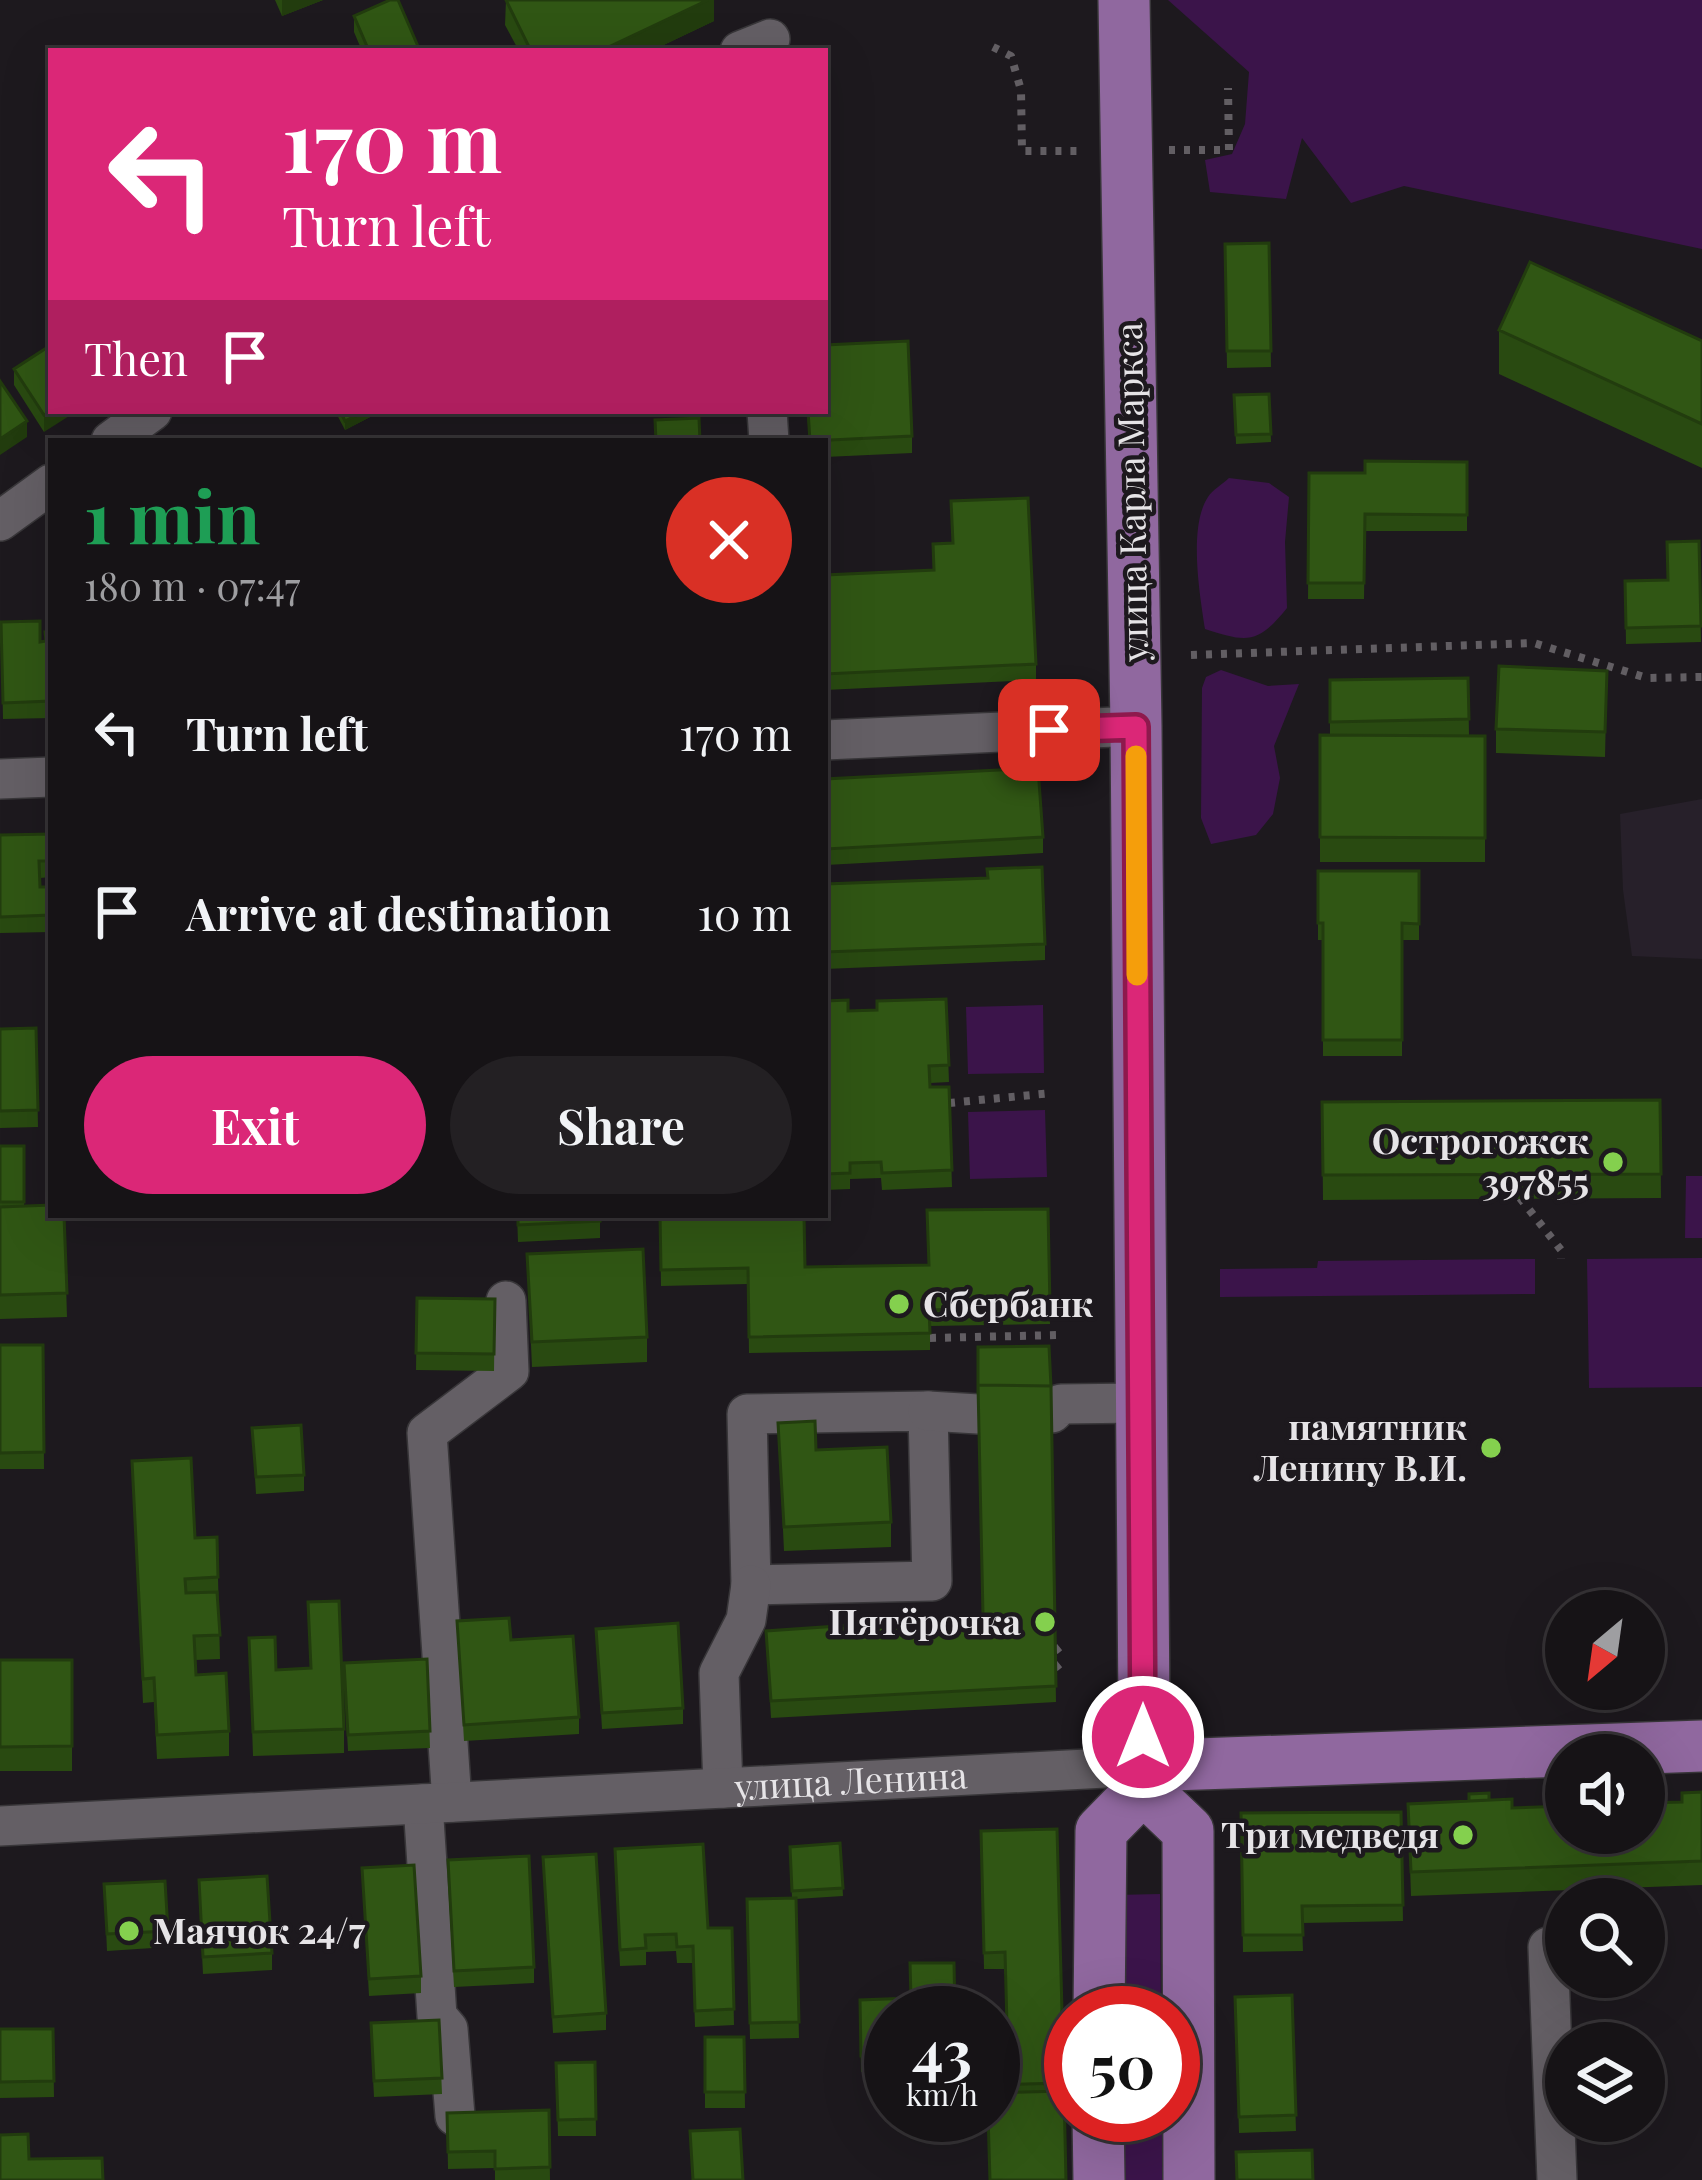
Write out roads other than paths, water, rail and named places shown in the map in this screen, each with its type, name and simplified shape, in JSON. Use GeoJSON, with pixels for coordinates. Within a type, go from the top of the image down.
{"type":"FeatureCollection","features":[{"type":"Feature","properties":{"kind":"main road","name":"улица Карла Маркса"},"geometry":{"type":"LineString","coordinates":[[1124,0],[1136,727],[1143,1777]]}},
{"type":"Feature","properties":{"kind":"main road","name":"улица Ленина"},"geometry":{"type":"LineString","coordinates":[[1143,1777],[1702,1746]]}},
{"type":"Feature","properties":{"kind":"main road"},"geometry":{"type":"LineString","coordinates":[[1099,1986],[1101,1831],[1143,1777],[1188,1831],[1190,2180]]}},
{"type":"Feature","properties":{"kind":"main road"},"geometry":{"type":"LineString","coordinates":[[1099,2142],[1099,2180]]}},
{"type":"Feature","properties":{"kind":"street"},"geometry":{"type":"LineString","coordinates":[[115,438],[148,414]]}},
{"type":"Feature","properties":{"kind":"street"},"geometry":{"type":"LineString","coordinates":[[0,521],[48,486]]}},
{"type":"Feature","properties":{"kind":"street"},"geometry":{"type":"LineString","coordinates":[[828,740],[1136,727]]}},
{"type":"Feature","properties":{"kind":"street"},"geometry":{"type":"LineString","coordinates":[[0,779],[48,777]]}},
{"type":"Feature","properties":{"kind":"street"},"geometry":{"type":"LineString","coordinates":[[454,2116],[448,2029],[437,2016],[437,1803],[427,1433],[509,1370],[506,1301]]}},
{"type":"Feature","properties":{"kind":"street"},"geometry":{"type":"LineString","coordinates":[[1052,1413],[1061,1404],[1140,1403]]}},
{"type":"Feature","properties":{"kind":"street"},"geometry":{"type":"LineString","coordinates":[[751,1585],[932,1581],[928,1411]]}},
{"type":"Feature","properties":{"kind":"street"},"geometry":{"type":"LineString","coordinates":[[723,1788],[719,1672],[746,1620],[751,1585],[747,1414],[978,1414]]}},
{"type":"Feature","properties":{"kind":"street","name":"улица Ленина"},"geometry":{"type":"LineString","coordinates":[[0,1826],[723,1788],[1143,1777]]}},
{"type":"Feature","properties":{"kind":"street"},"geometry":{"type":"LineString","coordinates":[[1551,1998],[1557,2180]]}},
{"type":"Feature","properties":{"kind":"place","name":"Острогожск 397855"},"geometry":{"type":"Point","coordinates":[1613,1162]}},
{"type":"Feature","properties":{"kind":"place","name":"Сбербанк"},"geometry":{"type":"Point","coordinates":[899,1304]}},
{"type":"Feature","properties":{"kind":"place","name":"памятник Ленину В.И."},"geometry":{"type":"Point","coordinates":[1491,1448]}},
{"type":"Feature","properties":{"kind":"place","name":"Пятёрочка"},"geometry":{"type":"Point","coordinates":[1045,1622]}},
{"type":"Feature","properties":{"kind":"place","name":"Три медведя"},"geometry":{"type":"Point","coordinates":[1463,1835]}},
{"type":"Feature","properties":{"kind":"place","name":"Маячок 24/7"},"geometry":{"type":"Point","coordinates":[129,1931]}}]}
